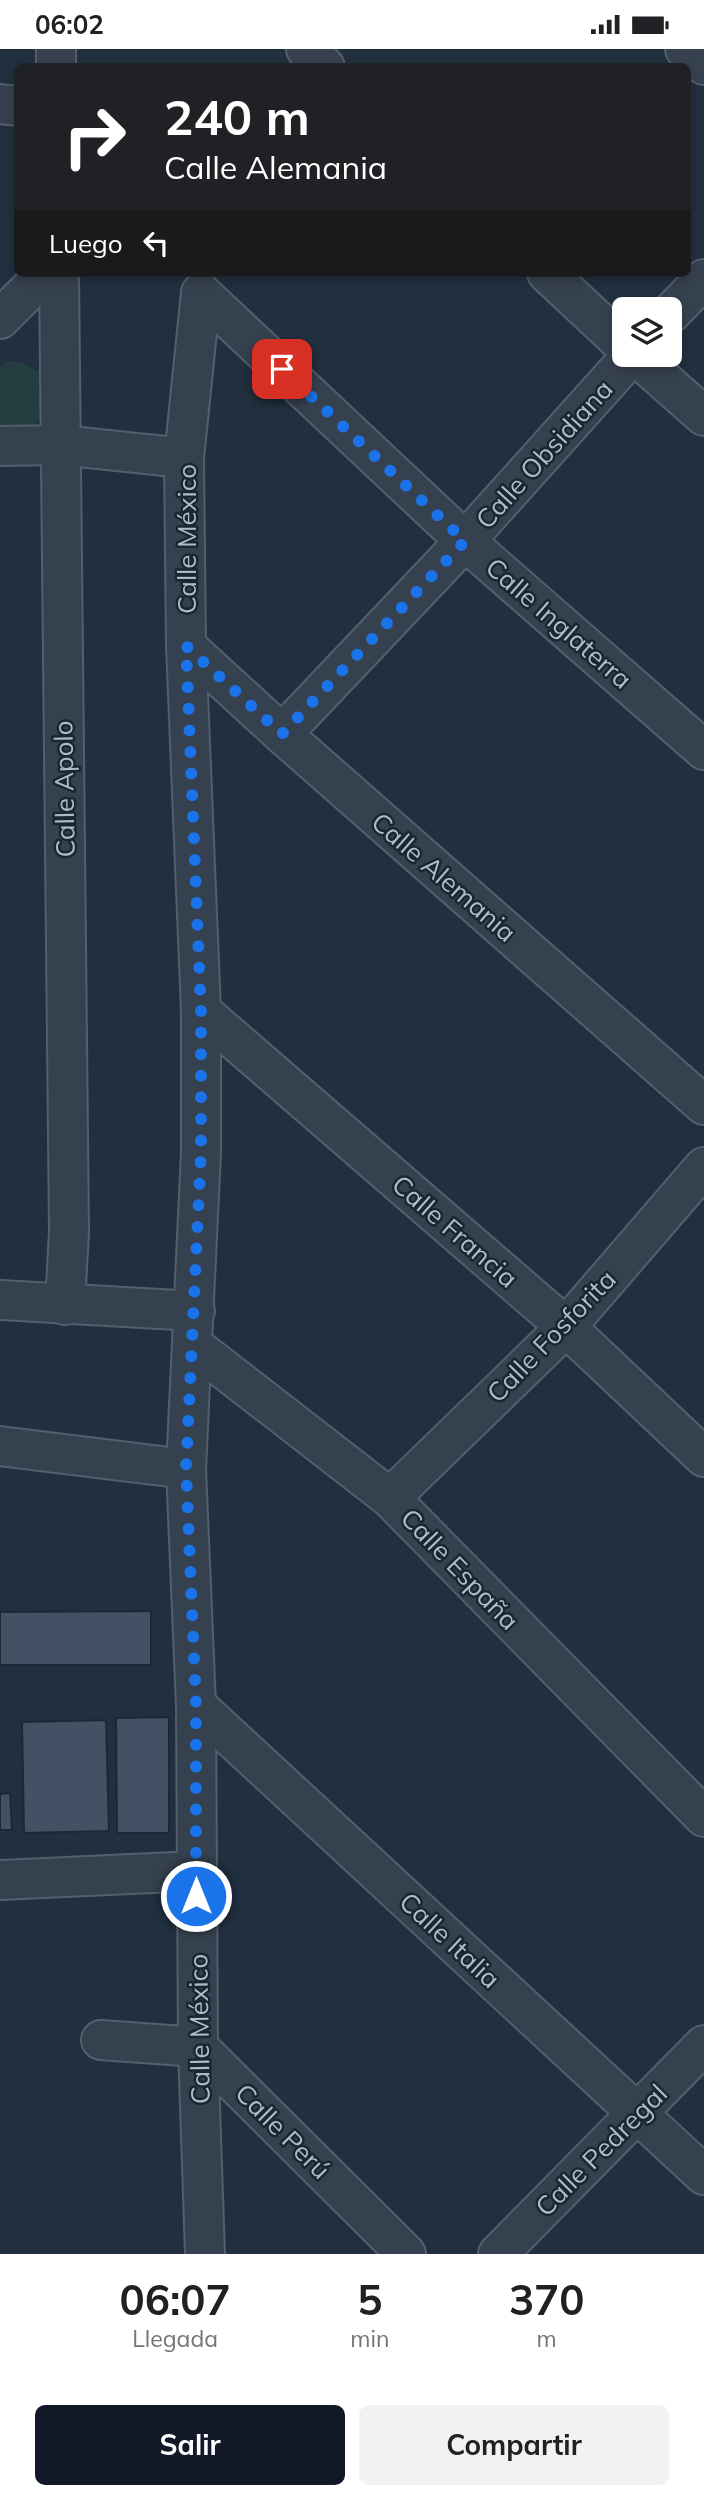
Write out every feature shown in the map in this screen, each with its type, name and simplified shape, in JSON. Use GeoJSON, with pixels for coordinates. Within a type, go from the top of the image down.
{"type":"FeatureCollection","features":[{"type":"Feature","properties":{"kind":"street"},"geometry":{"type":"LineString","coordinates":[[306,49],[321,63]]}},
{"type":"Feature","properties":{"kind":"street"},"geometry":{"type":"LineString","coordinates":[[685,49],[704,65]]}},
{"type":"Feature","properties":{"kind":"street"},"geometry":{"type":"LineString","coordinates":[[0,319],[42,277]]}},
{"type":"Feature","properties":{"kind":"street","name":"Calle Apolo"},"geometry":{"type":"LineString","coordinates":[[59,277],[69,1232],[65,1305]]}},
{"type":"Feature","properties":{"kind":"street"},"geometry":{"type":"LineString","coordinates":[[551,277],[612,334]]}},
{"type":"Feature","properties":{"kind":"street"},"geometry":{"type":"LineString","coordinates":[[682,302],[704,279]]}},
{"type":"Feature","properties":{"kind":"street","name":"Calle México"},"geometry":{"type":"LineString","coordinates":[[201,293],[184,458],[186,646],[201,1011],[201,1152],[186,1469],[196,1705],[198,2047],[205,2254]]}},
{"type":"Feature","properties":{"kind":"street","name":"Calle Inglaterra"},"geometry":{"type":"LineString","coordinates":[[201,293],[465,541],[704,750]]}},
{"type":"Feature","properties":{"kind":"street","name":"Calle Obsidiana"},"geometry":{"type":"LineString","coordinates":[[282,734],[465,541],[623,367]]}},
{"type":"Feature","properties":{"kind":"street"},"geometry":{"type":"LineString","coordinates":[[648,367],[704,416]]}},
{"type":"Feature","properties":{"kind":"street"},"geometry":{"type":"LineString","coordinates":[[0,446],[60,445],[184,458]]}},
{"type":"Feature","properties":{"kind":"street","name":"Calle Alemania"},"geometry":{"type":"LineString","coordinates":[[186,646],[282,734],[704,1105]]}},
{"type":"Feature","properties":{"kind":"street","name":"Calle Francia"},"geometry":{"type":"LineString","coordinates":[[201,1011],[566,1327],[704,1457]]}},
{"type":"Feature","properties":{"kind":"street","name":"Calle Fosforita"},"geometry":{"type":"LineString","coordinates":[[390,1498],[566,1327],[704,1167]]}},
{"type":"Feature","properties":{"kind":"street"},"geometry":{"type":"LineString","coordinates":[[0,1300],[65,1305],[194,1328]]}},
{"type":"Feature","properties":{"kind":"street","name":"Calle España"},"geometry":{"type":"LineString","coordinates":[[194,1328],[390,1498],[704,1817]]}},
{"type":"Feature","properties":{"kind":"street"},"geometry":{"type":"LineString","coordinates":[[0,1446],[186,1469]]}},
{"type":"Feature","properties":{"kind":"street","name":"Calle Italia"},"geometry":{"type":"LineString","coordinates":[[196,1705],[704,2175]]}},
{"type":"Feature","properties":{"kind":"street"},"geometry":{"type":"LineString","coordinates":[[0,1880],[196,1871]]}},
{"type":"Feature","properties":{"kind":"street"},"geometry":{"type":"LineString","coordinates":[[101,2040],[198,2047]]}},
{"type":"Feature","properties":{"kind":"street","name":"Calle Pedregal"},"geometry":{"type":"LineString","coordinates":[[498,2254],[704,2045]]}},
{"type":"Feature","properties":{"kind":"street","name":"Calle Perú"},"geometry":{"type":"LineString","coordinates":[[198,2047],[407,2254]]}},
{"type":"Feature","properties":{"kind":"green space"},"geometry":{"type":"Polygon","coordinates":[[[5,361],[21,362],[51,378],[44,412],[34,424],[0,430],[0,366],[5,361]]]}},
{"type":"Feature","properties":{"kind":"building"},"geometry":{"type":"Polygon","coordinates":[[[151,1611],[151,1665],[0,1665],[0,1612],[151,1611]]]}},
{"type":"Feature","properties":{"kind":"building"},"geometry":{"type":"Polygon","coordinates":[[[169,1717],[169,1833],[117,1833],[116,1718],[169,1717]]]}},
{"type":"Feature","properties":{"kind":"building"},"geometry":{"type":"Polygon","coordinates":[[[106,1720],[109,1831],[24,1833],[22,1722],[106,1720]]]}},
{"type":"Feature","properties":{"kind":"building"},"geometry":{"type":"Polygon","coordinates":[[[10,1793],[12,1830],[0,1830],[0,1794],[10,1793]]]}},
{"type":"Feature","properties":{"kind":"route"},"geometry":{"type":"LineString","coordinates":[[196,1896],[196,1705],[186,1469],[194,1346],[201,1152],[201,1011],[186,646],[282,734],[465,541],[282,369]]}}]}
